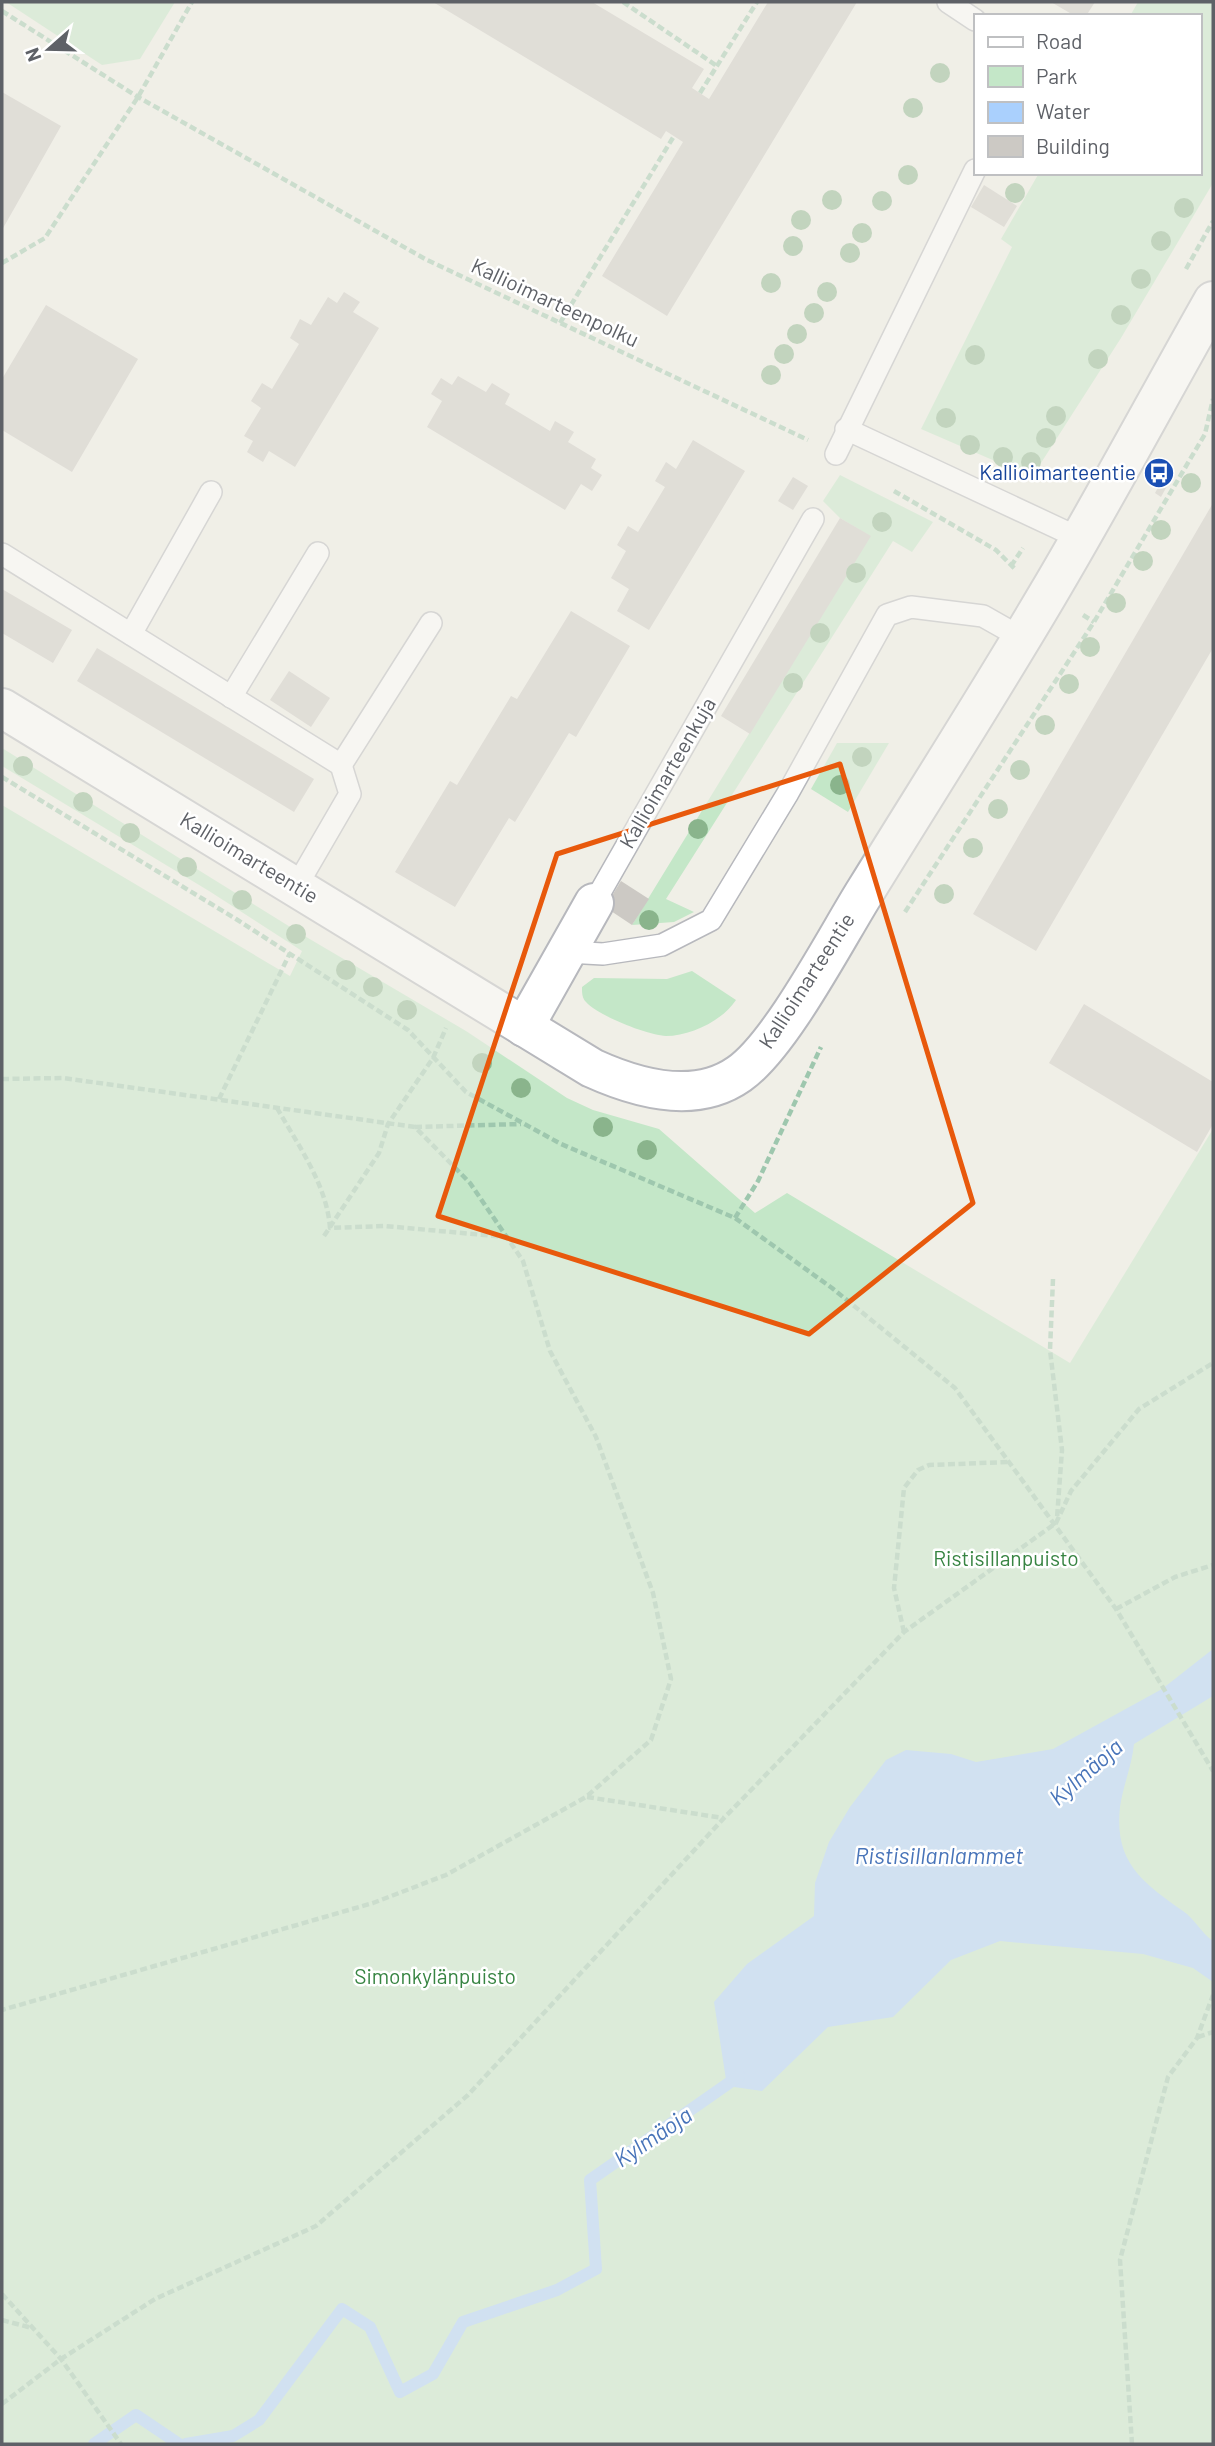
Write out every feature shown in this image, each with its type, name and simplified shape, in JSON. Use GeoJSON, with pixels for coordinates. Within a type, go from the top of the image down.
{"type":"FeatureCollection","features":[{"type":"Feature","properties":{"kind":"street","name":"Kallioimarteentie"},"geometry":{"type":"LineString","coordinates":[[2,709],[592,1068],[641,1088],[693,1091],[738,1075],[754,1061],[801,995],[1022,638],[1213,301]]}},
{"type":"Feature","properties":{"kind":"street","name":"Kallioimarteenkuja"},"geometry":{"type":"LineString","coordinates":[[524,1027],[594,902]]}},
{"type":"Feature","properties":{"kind":"lane"},"geometry":{"type":"LineString","coordinates":[[948,2],[974,19]]}},
{"type":"Feature","properties":{"kind":"lane"},"geometry":{"type":"LineString","coordinates":[[836,454],[974,172]]}},
{"type":"Feature","properties":{"kind":"lane"},"geometry":{"type":"LineString","coordinates":[[846,429],[1080,538]]}},
{"type":"Feature","properties":{"kind":"lane"},"geometry":{"type":"LineString","coordinates":[[131,634],[211,492]]}},
{"type":"Feature","properties":{"kind":"lane","name":"Kallioimarteenkuja"},"geometry":{"type":"LineString","coordinates":[[594,902],[813,519]]}},
{"type":"Feature","properties":{"kind":"lane"},"geometry":{"type":"LineString","coordinates":[[231,696],[318,553]]}},
{"type":"Feature","properties":{"kind":"lane"},"geometry":{"type":"LineString","coordinates":[[2,554],[341,765],[350,794],[296,887]]}},
{"type":"Feature","properties":{"kind":"lane"},"geometry":{"type":"LineString","coordinates":[[567,952],[603,954],[662,945],[711,920],[788,793],[887,615],[911,607],[983,616],[1022,638]]}},
{"type":"Feature","properties":{"kind":"lane"},"geometry":{"type":"LineString","coordinates":[[341,765],[431,623]]}},
{"type":"Feature","properties":{"kind":"path"},"geometry":{"type":"LineString","coordinates":[[2,263],[45,238],[138,97],[192,2]]}},
{"type":"Feature","properties":{"kind":"path"},"geometry":{"type":"LineString","coordinates":[[623,2],[718,66]]}},
{"type":"Feature","properties":{"kind":"path"},"geometry":{"type":"LineString","coordinates":[[700,93],[757,2]]}},
{"type":"Feature","properties":{"kind":"path","name":"Kallioimarteenpolku"},"geometry":{"type":"LineString","coordinates":[[2,11],[138,97],[427,260],[836,454]]}},
{"type":"Feature","properties":{"kind":"path"},"geometry":{"type":"LineString","coordinates":[[560,323],[674,136]]}},
{"type":"Feature","properties":{"kind":"path"},"geometry":{"type":"LineString","coordinates":[[898,922],[1094,622],[1205,434],[1213,399]]}},
{"type":"Feature","properties":{"kind":"path"},"geometry":{"type":"LineString","coordinates":[[887,486],[996,550],[1011,566],[1094,622]]}},
{"type":"Feature","properties":{"kind":"path"},"geometry":{"type":"LineString","coordinates":[[2,777],[408,1030],[466,1092],[561,1144],[735,1218],[832,1288],[955,1388],[1056,1523],[1116,1609],[1213,1771]]}},
{"type":"Feature","properties":{"kind":"path"},"geometry":{"type":"LineString","coordinates":[[219,1099],[290,954]]}},
{"type":"Feature","properties":{"kind":"path"},"geometry":{"type":"LineString","coordinates":[[324,1236],[379,1153],[387,1124],[433,1058],[450,1018]]}},
{"type":"Feature","properties":{"kind":"path"},"geometry":{"type":"LineString","coordinates":[[735,1218],[758,1181],[826,1037]]}},
{"type":"Feature","properties":{"kind":"path"},"geometry":{"type":"LineString","coordinates":[[2,1079],[64,1078],[415,1127],[522,1124]]}},
{"type":"Feature","properties":{"kind":"path"},"geometry":{"type":"LineString","coordinates":[[277,1108],[317,1179],[329,1209],[330,1228]]}},
{"type":"Feature","properties":{"kind":"path"},"geometry":{"type":"LineString","coordinates":[[2,2010],[373,1903],[446,1875],[586,1797],[651,1740],[671,1679],[653,1593],[596,1437],[550,1351],[523,1261],[470,1183],[415,1127]]}},
{"type":"Feature","properties":{"kind":"path"},"geometry":{"type":"LineString","coordinates":[[330,1228],[385,1226],[507,1237]]}},
{"type":"Feature","properties":{"kind":"path"},"geometry":{"type":"LineString","coordinates":[[1053,1279],[1050,1350],[1062,1450],[1056,1523]]}},
{"type":"Feature","properties":{"kind":"path"},"geometry":{"type":"LineString","coordinates":[[2,2404],[61,2359],[155,2299],[316,2226],[468,2095],[724,1818],[904,1632],[1056,1523],[1071,1491],[1139,1409],[1213,1363]]}},
{"type":"Feature","properties":{"kind":"path"},"geometry":{"type":"LineString","coordinates":[[904,1632],[894,1588],[904,1488],[918,1470],[929,1465],[1010,1462]]}},
{"type":"Feature","properties":{"kind":"path"},"geometry":{"type":"LineString","coordinates":[[1116,1609],[1175,1577],[1213,1565]]}},
{"type":"Feature","properties":{"kind":"path"},"geometry":{"type":"LineString","coordinates":[[586,1797],[724,1818]]}},
{"type":"Feature","properties":{"kind":"path"},"geometry":{"type":"LineString","coordinates":[[1132,2444],[1120,2260],[1168,2077],[1197,2038],[1213,1995]]}},
{"type":"Feature","properties":{"kind":"path"},"geometry":{"type":"LineString","coordinates":[[1197,2038],[1213,2032]]}},
{"type":"Feature","properties":{"kind":"path"},"geometry":{"type":"LineString","coordinates":[[2,2294],[61,2359],[121,2444]]}},
{"type":"Feature","properties":{"kind":"path"},"geometry":{"type":"LineString","coordinates":[[2,2320],[33,2329]]}},
{"type":"Feature","properties":{"kind":"highlighted area"},"geometry":{"type":"Polygon","coordinates":[[[840,764],[973,1203],[809,1334],[438,1216],[557,854],[840,764]]]}},
{"type":"Feature","properties":{"kind":"green space"},"geometry":{"type":"Polygon","coordinates":[[[6,2],[175,2],[140,59],[102,65],[6,2]]]}},
{"type":"Feature","properties":{"kind":"green space"},"geometry":{"type":"Polygon","coordinates":[[[1138,2],[1213,2],[1213,183],[1121,338],[1032,477],[921,429],[1012,247],[1001,239],[1038,175],[1201,175],[1201,14],[1131,14],[1138,2]]]}},
{"type":"Feature","properties":{"kind":"green space"},"geometry":{"type":"Polygon","coordinates":[[[840,475],[933,522],[912,552],[893,541],[666,899],[694,912],[674,922],[632,925],[870,536],[840,518],[823,501],[840,475]]]}},
{"type":"Feature","properties":{"kind":"green space"},"geometry":{"type":"Polygon","coordinates":[[[837,743],[889,743],[848,812],[811,789],[837,743]]]}},
{"type":"Feature","properties":{"kind":"green space","name":"Simonkylänpuisto"},"geometry":{"type":"Polygon","coordinates":[[[2,748],[308,938],[466,1031],[567,1098],[593,1110],[659,1129],[755,1213],[787,1193],[1070,1363],[1213,1129],[1213,2444],[2,2444],[2,805],[290,976],[302,951],[209,891],[2,766],[2,748]]]}},
{"type":"Feature","properties":{"kind":"green space"},"geometry":{"type":"Polygon","coordinates":[[[692,971],[736,1000],[706,1026],[686,1033],[666,1036],[636,1028],[601,1013],[586,1002],[582,995],[582,987],[594,978],[667,979],[692,971]]]}},
{"type":"Feature","properties":{"kind":"water","name":"Ristisillanlammet"},"geometry":{"type":"Polygon","coordinates":[[[1213,1649],[1213,1696],[1134,1744],[1121,1799],[1119,1826],[1126,1856],[1134,1869],[1143,1880],[1187,1914],[1213,1941],[1213,1982],[1193,1968],[1143,1954],[1000,1941],[951,1960],[893,2017],[828,2027],[762,2091],[727,2086],[714,2002],[747,1964],[814,1916],[815,1883],[829,1842],[850,1807],[886,1760],[906,1750],[951,1754],[976,1762],[1053,1749],[1162,1689],[1213,1649]]]}},
{"type":"Feature","properties":{"kind":"building"},"geometry":{"type":"Polygon","coordinates":[[[433,2],[592,2],[704,69],[692,88],[709,99],[768,2],[857,2],[667,316],[602,276],[683,142],[666,131],[661,139],[433,2]]]}},
{"type":"Feature","properties":{"kind":"building"},"geometry":{"type":"Polygon","coordinates":[[[1051,2],[1095,2],[1087,14],[1072,14],[1051,2]]]}},
{"type":"Feature","properties":{"kind":"building"},"geometry":{"type":"Polygon","coordinates":[[[2,92],[61,126],[2,230],[2,92]]]}},
{"type":"Feature","properties":{"kind":"building"},"geometry":{"type":"Polygon","coordinates":[[[984,185],[1017,206],[1004,227],[971,207],[984,185]]]}},
{"type":"Feature","properties":{"kind":"building"},"geometry":{"type":"Polygon","coordinates":[[[344,292],[360,302],[353,312],[379,328],[295,467],[269,451],[263,462],[247,452],[253,441],[244,436],[261,408],[251,401],[262,383],[272,389],[299,344],[290,338],[300,319],[311,325],[328,297],[337,303],[344,292]]]}},
{"type":"Feature","properties":{"kind":"building"},"geometry":{"type":"Polygon","coordinates":[[[46,305],[138,359],[72,472],[2,430],[2,379],[46,305]]]}},
{"type":"Feature","properties":{"kind":"building"},"geometry":{"type":"Polygon","coordinates":[[[458,376],[486,392],[492,383],[510,394],[505,404],[550,431],[555,421],[574,432],[568,442],[596,459],[591,468],[602,475],[592,491],[581,484],[565,510],[427,427],[442,401],[431,394],[441,378],[452,385],[458,376]]]}},
{"type":"Feature","properties":{"kind":"building"},"geometry":{"type":"Polygon","coordinates":[[[693,440],[745,471],[649,630],[617,611],[629,589],[611,578],[626,551],[617,545],[628,526],[638,532],[665,487],[655,481],[666,462],[676,469],[693,440]]]}},
{"type":"Feature","properties":{"kind":"building"},"geometry":{"type":"Polygon","coordinates":[[[1166,473],[1172,477],[1161,497],[1155,493],[1166,473]]]}},
{"type":"Feature","properties":{"kind":"building"},"geometry":{"type":"Polygon","coordinates":[[[793,477],[808,486],[793,510],[778,501],[793,477]]]}},
{"type":"Feature","properties":{"kind":"building"},"geometry":{"type":"Polygon","coordinates":[[[1213,503],[1213,648],[1036,951],[973,914],[1213,503]]]}},
{"type":"Feature","properties":{"kind":"building"},"geometry":{"type":"Polygon","coordinates":[[[840,518],[871,536],[750,734],[721,716],[840,518]]]}},
{"type":"Feature","properties":{"kind":"building"},"geometry":{"type":"Polygon","coordinates":[[[2,589],[72,630],[53,663],[2,633],[2,589]]]}},
{"type":"Feature","properties":{"kind":"building"},"geometry":{"type":"Polygon","coordinates":[[[571,611],[630,646],[576,737],[569,733],[515,822],[509,818],[455,907],[395,872],[450,781],[457,785],[511,696],[517,699],[571,611]]]}},
{"type":"Feature","properties":{"kind":"building"},"geometry":{"type":"Polygon","coordinates":[[[97,648],[314,779],[294,812],[77,681],[97,648]]]}},
{"type":"Feature","properties":{"kind":"building"},"geometry":{"type":"Polygon","coordinates":[[[289,671],[330,698],[311,727],[270,700],[289,671]]]}},
{"type":"Feature","properties":{"kind":"building"},"geometry":{"type":"Polygon","coordinates":[[[621,881],[649,899],[632,925],[605,907],[621,881]]]}},
{"type":"Feature","properties":{"kind":"building"},"geometry":{"type":"Polygon","coordinates":[[[1084,1004],[1213,1082],[1213,1124],[1197,1152],[1049,1063],[1084,1004]]]}},
{"type":"Feature","properties":{"kind":"waterway","name":"Kylmäoja"},"geometry":{"type":"LineString","coordinates":[[186,2444],[233,2436],[259,2420],[342,2309],[370,2327],[400,2392],[433,2374],[463,2322],[557,2290],[596,2269],[590,2180],[739,2076]]}},
{"type":"Feature","properties":{"kind":"waterway","name":"Kylmäoja"},"geometry":{"type":"LineString","coordinates":[[94,2444],[136,2415],[179,2444]]}},
{"type":"Feature","properties":{"kind":"place","name":"Kallioimarteentie"},"geometry":{"type":"Point","coordinates":[1159,473]}},
{"type":"Feature","properties":{"kind":"park label","name":"Ristisillanpuisto"},"geometry":{"type":"Point","coordinates":[1006,1559]}}]}
